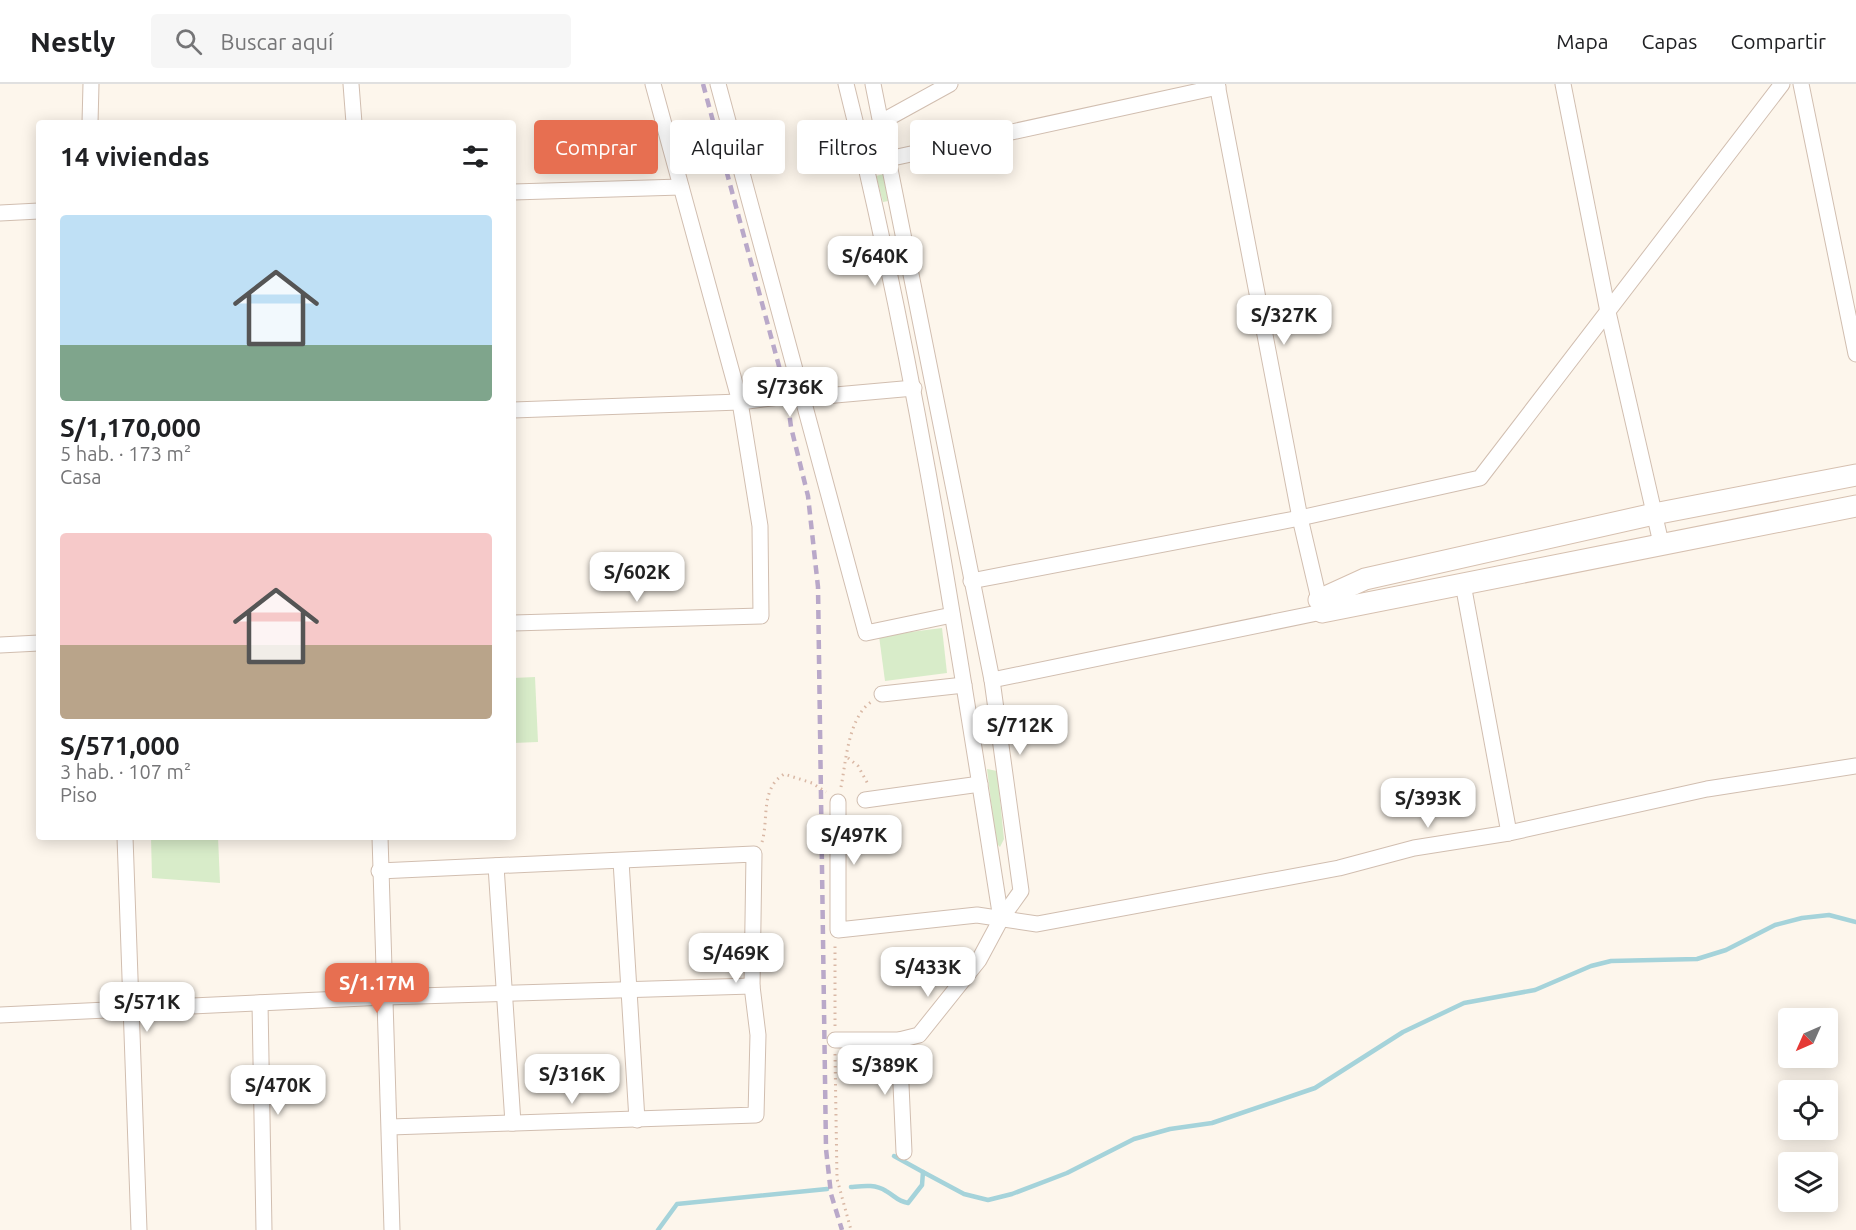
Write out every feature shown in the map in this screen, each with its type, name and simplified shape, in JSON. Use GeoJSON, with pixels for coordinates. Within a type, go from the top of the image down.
{"type":"FeatureCollection","features":[{"type":"Feature","properties":{"kind":"street"},"geometry":{"type":"LineString","coordinates":[[90,120],[91,84]]}},
{"type":"Feature","properties":{"kind":"street"},"geometry":{"type":"LineString","coordinates":[[351,84],[354,120]]}},
{"type":"Feature","properties":{"kind":"street"},"geometry":{"type":"LineString","coordinates":[[516,623],[761,616],[760,526],[740,402],[653,84]]}},
{"type":"Feature","properties":{"kind":"street"},"geometry":{"type":"LineString","coordinates":[[718,84],[866,633],[952,615]]}},
{"type":"Feature","properties":{"kind":"street"},"geometry":{"type":"LineString","coordinates":[[846,84],[914,388],[1001,919]]}},
{"type":"Feature","properties":{"kind":"street"},"geometry":{"type":"LineString","coordinates":[[873,84],[881,120]]}},
{"type":"Feature","properties":{"kind":"street"},"geometry":{"type":"LineString","coordinates":[[885,120],[950,84]]}},
{"type":"Feature","properties":{"kind":"street"},"geometry":{"type":"LineString","coordinates":[[1563,84],[1608,312],[1661,543]]}},
{"type":"Feature","properties":{"kind":"street"},"geometry":{"type":"LineString","coordinates":[[971,581],[1300,518],[1480,478],[1782,84]]}},
{"type":"Feature","properties":{"kind":"street"},"geometry":{"type":"LineString","coordinates":[[1802,84],[1856,354]]}},
{"type":"Feature","properties":{"kind":"street"},"geometry":{"type":"LineString","coordinates":[[898,157],[1217,86],[1300,518],[1320,606]]}},
{"type":"Feature","properties":{"kind":"street"},"geometry":{"type":"LineString","coordinates":[[835,1040],[899,1040],[919,1035],[979,960],[1001,919],[1021,891],[992,680],[971,581],[932,369],[891,174]]}},
{"type":"Feature","properties":{"kind":"street"},"geometry":{"type":"LineString","coordinates":[[516,192],[681,187]]}},
{"type":"Feature","properties":{"kind":"street"},"geometry":{"type":"LineString","coordinates":[[0,213],[36,212]]}},
{"type":"Feature","properties":{"kind":"street"},"geometry":{"type":"LineString","coordinates":[[516,410],[740,402],[787,396],[802,398],[914,388]]}},
{"type":"Feature","properties":{"kind":"street"},"geometry":{"type":"LineString","coordinates":[[1320,606],[1365,579],[1654,514],[1856,475]]}},
{"type":"Feature","properties":{"kind":"street"},"geometry":{"type":"LineString","coordinates":[[992,680],[1320,606],[1463,584],[1856,506]]}},
{"type":"Feature","properties":{"kind":"street"},"geometry":{"type":"LineString","coordinates":[[1463,584],[1509,833]]}},
{"type":"Feature","properties":{"kind":"street"},"geometry":{"type":"LineString","coordinates":[[0,645],[36,643]]}},
{"type":"Feature","properties":{"kind":"street"},"geometry":{"type":"LineString","coordinates":[[882,694],[964,685]]}},
{"type":"Feature","properties":{"kind":"street"},"geometry":{"type":"LineString","coordinates":[[838,802],[838,930],[977,915],[1037,924],[1339,868],[1414,848],[1509,833],[1707,789],[1856,766]]}},
{"type":"Feature","properties":{"kind":"street"},"geometry":{"type":"LineString","coordinates":[[870,799],[980,784]]}},
{"type":"Feature","properties":{"kind":"street"},"geometry":{"type":"LineString","coordinates":[[125,840],[140,1230]]}},
{"type":"Feature","properties":{"kind":"street"},"geometry":{"type":"LineString","coordinates":[[380,840],[379,871],[392,1230]]}},
{"type":"Feature","properties":{"kind":"street"},"geometry":{"type":"LineString","coordinates":[[379,871],[754,854],[752,986],[758,1035],[756,1115],[390,1127]]}},
{"type":"Feature","properties":{"kind":"street"},"geometry":{"type":"LineString","coordinates":[[621,861],[637,1120]]}},
{"type":"Feature","properties":{"kind":"street"},"geometry":{"type":"LineString","coordinates":[[496,866],[513,1123]]}},
{"type":"Feature","properties":{"kind":"street"},"geometry":{"type":"LineString","coordinates":[[0,1015],[130,1011],[385,997],[506,996],[752,986]]}},
{"type":"Feature","properties":{"kind":"street"},"geometry":{"type":"LineString","coordinates":[[260,1003],[264,1230]]}},
{"type":"Feature","properties":{"kind":"street"},"geometry":{"type":"LineString","coordinates":[[899,1040],[904,1152]]}},
{"type":"Feature","properties":{"kind":"path"},"geometry":{"type":"LineString","coordinates":[[754,854],[762,845],[767,825],[768,793],[773,781],[784,774],[812,783],[838,802],[854,729],[864,707],[882,694]]}},
{"type":"Feature","properties":{"kind":"path"},"geometry":{"type":"LineString","coordinates":[[847,758],[858,766],[870,799]]}},
{"type":"Feature","properties":{"kind":"path"},"geometry":{"type":"LineString","coordinates":[[838,930],[835,939],[837,1179],[851,1230]]}},
{"type":"Feature","properties":{"kind":"green space"},"geometry":{"type":"Polygon","coordinates":[[[884,174],[888,201],[883,202],[876,176],[884,174]]]}},
{"type":"Feature","properties":{"kind":"green space"},"geometry":{"type":"Polygon","coordinates":[[[942,628],[947,673],[885,681],[879,636],[942,628]]]}},
{"type":"Feature","properties":{"kind":"green space"},"geometry":{"type":"Polygon","coordinates":[[[535,677],[538,742],[516,743],[516,678],[535,677]]]}},
{"type":"Feature","properties":{"kind":"green space"},"geometry":{"type":"Polygon","coordinates":[[[987,769],[997,771],[1004,839],[1000,847],[996,843],[987,769]]]}},
{"type":"Feature","properties":{"kind":"green space"},"geometry":{"type":"Polygon","coordinates":[[[151,840],[218,840],[220,883],[152,878],[151,840]]]}},
{"type":"Feature","properties":{"kind":"waterway"},"geometry":{"type":"LineString","coordinates":[[851,1187],[878,1187],[908,1203],[922,1185],[923,1172],[964,1194],[988,1200],[1012,1194],[1067,1173],[1134,1139],[1170,1129],[1212,1123],[1315,1088],[1403,1032],[1464,1003],[1535,990],[1591,966],[1611,961],[1697,959],[1726,950],[1775,925],[1802,918],[1829,915],[1856,922]]}},
{"type":"Feature","properties":{"kind":"waterway"},"geometry":{"type":"LineString","coordinates":[[894,1156],[923,1172]]}},
{"type":"Feature","properties":{"kind":"waterway"},"geometry":{"type":"LineString","coordinates":[[658,1230],[677,1204],[827,1189]]}},
{"type":"Feature","properties":{"kind":"railway"},"geometry":{"type":"LineString","coordinates":[[703,84],[787,396],[791,427],[808,496],[818,587],[826,1149],[831,1194],[842,1230]]}}]}
